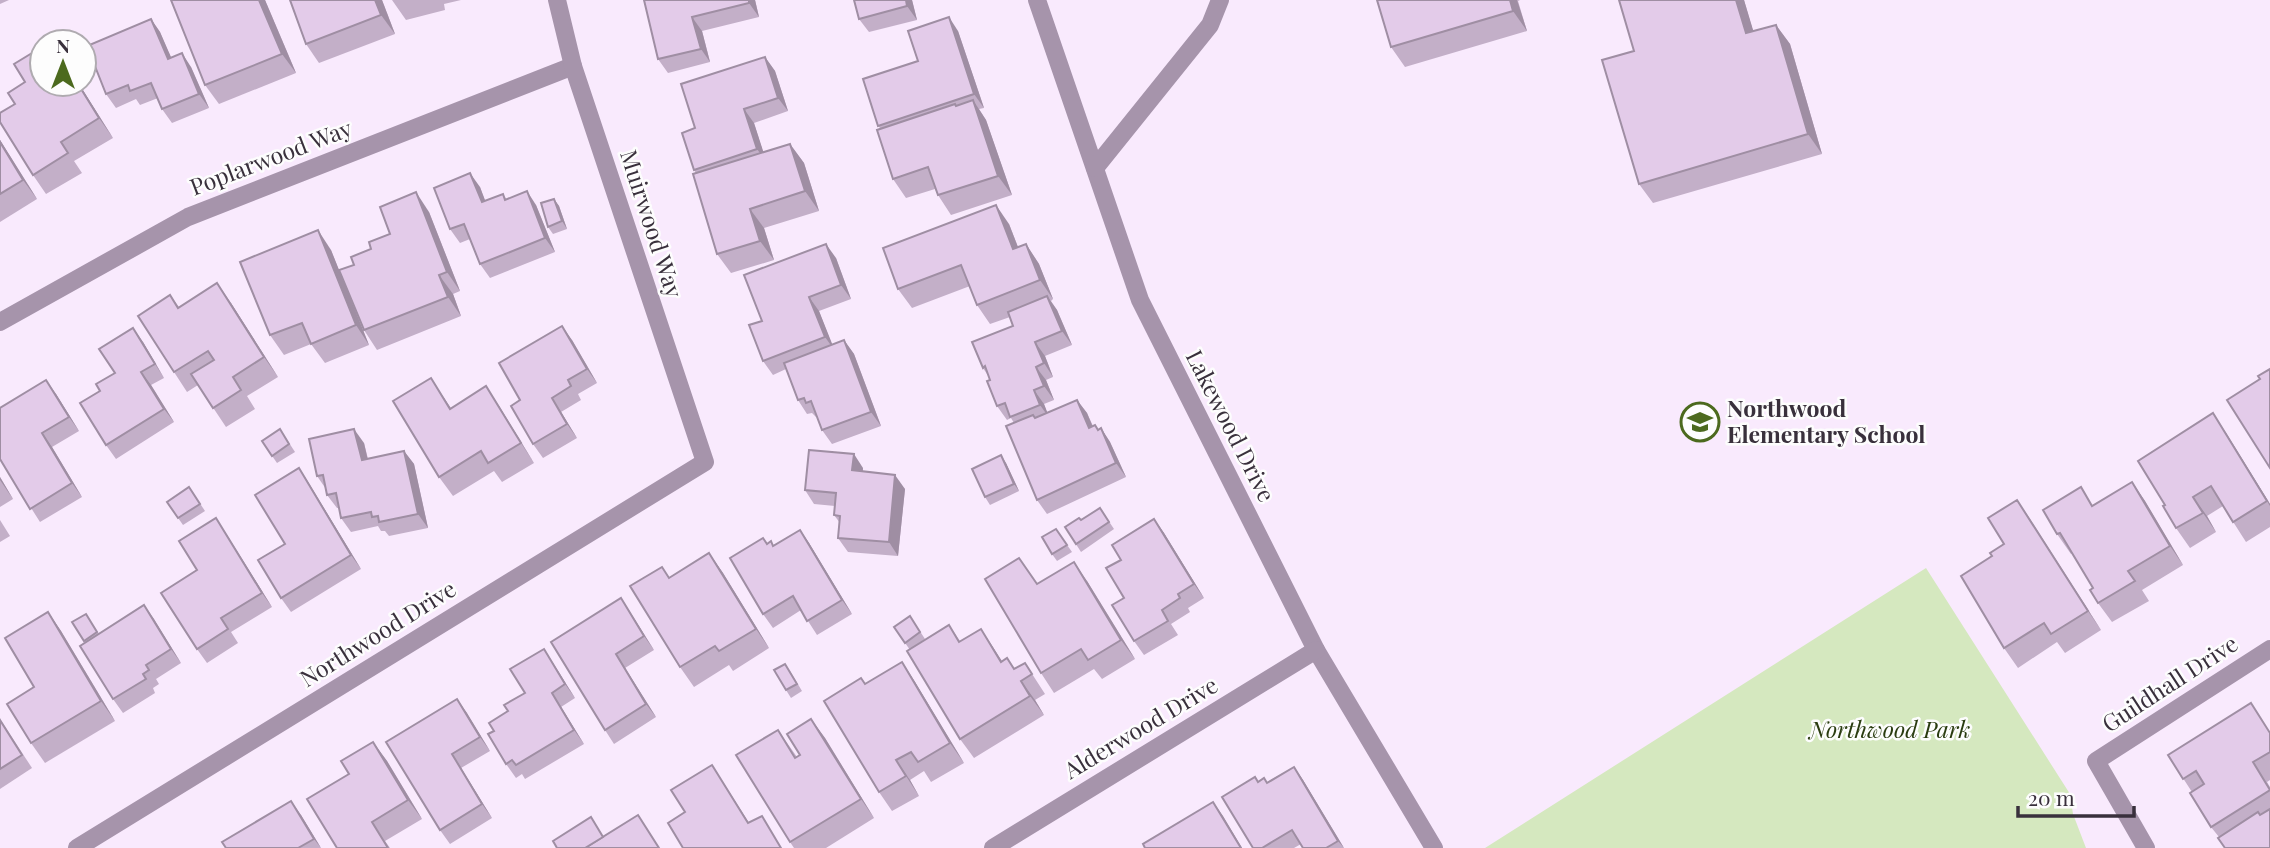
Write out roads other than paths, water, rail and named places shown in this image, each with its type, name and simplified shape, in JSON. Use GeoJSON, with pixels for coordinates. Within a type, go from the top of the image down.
{"type":"FeatureCollection","features":[{"type":"Feature","properties":{"kind":"street","name":"Muirwood Way"},"geometry":{"type":"LineString","coordinates":[[556,0],[573,66],[705,462]]}},
{"type":"Feature","properties":{"kind":"street","name":"Lakewood Drive"},"geometry":{"type":"LineString","coordinates":[[1037,0],[1140,300],[1316,650],[1434,848]]}},
{"type":"Feature","properties":{"kind":"street"},"geometry":{"type":"LineString","coordinates":[[1095,167],[1210,25],[1220,0]]}},
{"type":"Feature","properties":{"kind":"street","name":"Poplarwood Way"},"geometry":{"type":"LineString","coordinates":[[0,322],[188,217],[573,66]]}},
{"type":"Feature","properties":{"kind":"street","name":"Northwood Drive"},"geometry":{"type":"LineString","coordinates":[[77,848],[705,462]]}},
{"type":"Feature","properties":{"kind":"street","name":"Guildhall Drive"},"geometry":{"type":"LineString","coordinates":[[2146,848],[2096,761],[2270,649]]}},
{"type":"Feature","properties":{"kind":"street","name":"Alderwood Drive"},"geometry":{"type":"LineString","coordinates":[[993,848],[1316,650]]}},
{"type":"Feature","properties":{"kind":"place","name":"Northwood Elementary School"},"geometry":{"type":"Point","coordinates":[1700,422]}},
{"type":"Feature","properties":{"kind":"park label","name":"Northwood Park"},"geometry":{"type":"Point","coordinates":[1890,730]}}]}
